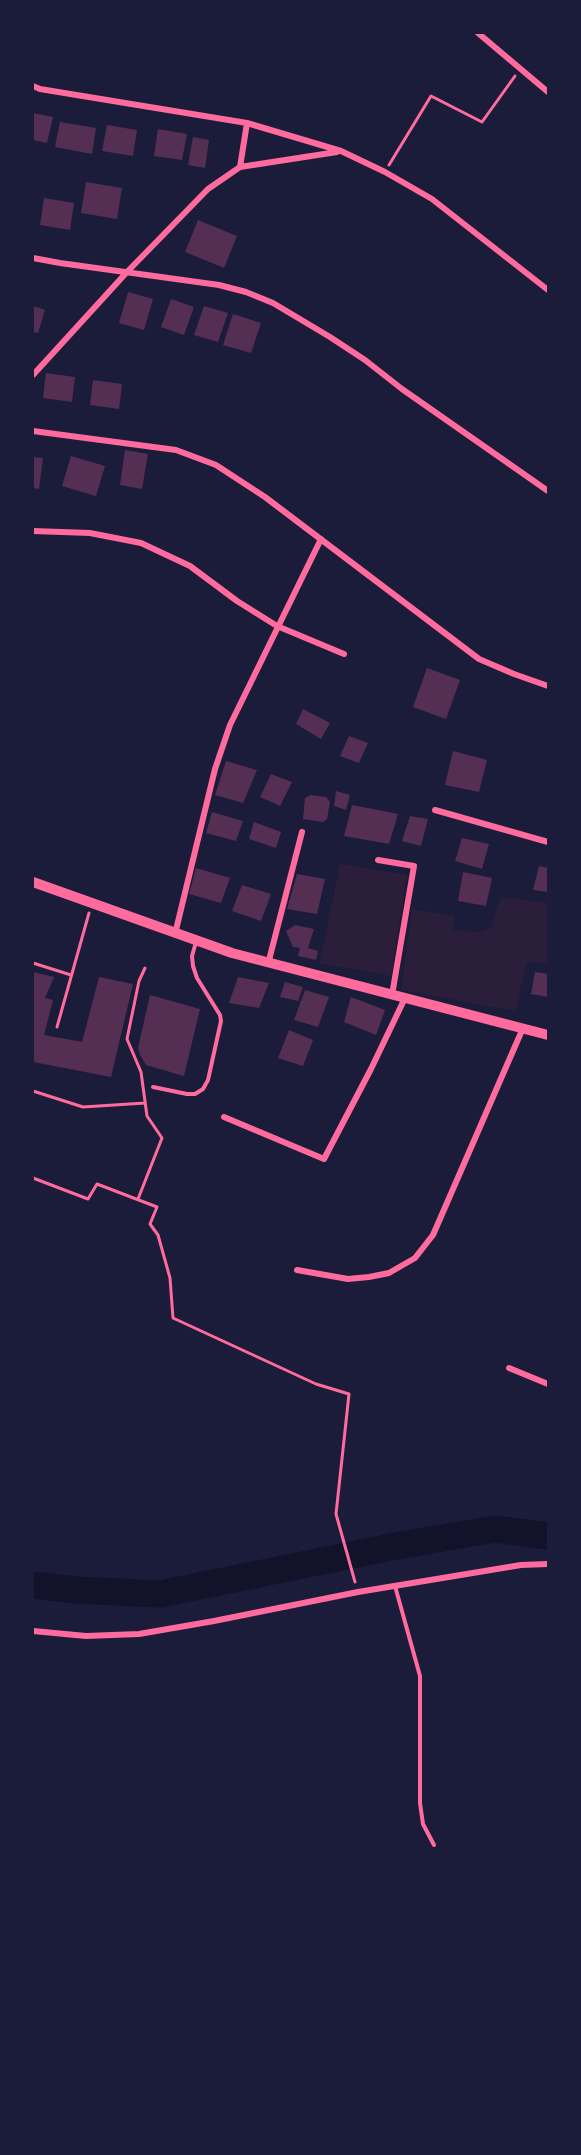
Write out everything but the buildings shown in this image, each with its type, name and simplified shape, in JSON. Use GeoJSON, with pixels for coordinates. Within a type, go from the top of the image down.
{"type":"FeatureCollection","features":[{"type":"Feature","properties":{"kind":"street"},"geometry":{"type":"LineString","coordinates":[[478,33],[548,92]]}},
{"type":"Feature","properties":{"kind":"street"},"geometry":{"type":"LineString","coordinates":[[33,86],[247,123],[341,151],[385,172],[432,199],[548,290]]}},
{"type":"Feature","properties":{"kind":"street"},"geometry":{"type":"LineString","coordinates":[[240,167],[247,123]]}},
{"type":"Feature","properties":{"kind":"street"},"geometry":{"type":"LineString","coordinates":[[33,375],[127,272],[208,189],[240,167],[341,151]]}},
{"type":"Feature","properties":{"kind":"street"},"geometry":{"type":"LineString","coordinates":[[33,258],[219,285],[246,292],[273,303],[365,360],[402,389],[548,491]]}},
{"type":"Feature","properties":{"kind":"street"},"geometry":{"type":"LineString","coordinates":[[33,431],[176,450],[201,458],[230,472],[479,659],[548,686]]}},
{"type":"Feature","properties":{"kind":"street"},"geometry":{"type":"LineString","coordinates":[[33,531],[90,533],[141,543],[190,566],[237,601],[277,626],[344,654]]}},
{"type":"Feature","properties":{"kind":"street"},"geometry":{"type":"LineString","coordinates":[[175,934],[215,769],[230,725],[321,539]]}},
{"type":"Feature","properties":{"kind":"street"},"geometry":{"type":"LineString","coordinates":[[435,810],[548,842]]}},
{"type":"Feature","properties":{"kind":"street"},"geometry":{"type":"LineString","coordinates":[[268,964],[302,832]]}},
{"type":"Feature","properties":{"kind":"street"},"geometry":{"type":"LineString","coordinates":[[378,860],[414,866],[392,995]]}},
{"type":"Feature","properties":{"kind":"street"},"geometry":{"type":"LineString","coordinates":[[33,882],[196,942],[268,964],[548,1035]]}},
{"type":"Feature","properties":{"kind":"street"},"geometry":{"type":"LineString","coordinates":[[224,1117],[324,1159],[405,998]]}},
{"type":"Feature","properties":{"kind":"street"},"geometry":{"type":"LineString","coordinates":[[297,1270],[348,1279],[369,1277],[389,1273],[415,1258],[433,1235],[523,1028]]}},
{"type":"Feature","properties":{"kind":"street"},"geometry":{"type":"LineString","coordinates":[[509,1368],[548,1384]]}},
{"type":"Feature","properties":{"kind":"street"},"geometry":{"type":"LineString","coordinates":[[33,1631],[86,1636],[140,1634],[358,1592],[521,1565],[548,1564]]}},
{"type":"Feature","properties":{"kind":"lane"},"geometry":{"type":"LineString","coordinates":[[153,1087],[195,1094],[203,1089],[208,1080],[220,1021],[193,966],[192,956],[196,942]]}},
{"type":"Feature","properties":{"kind":"lane"},"geometry":{"type":"LineString","coordinates":[[395,1586],[420,1676],[420,1803],[423,1824],[434,1845]]}},
{"type":"Feature","properties":{"kind":"path"},"geometry":{"type":"LineString","coordinates":[[385,172],[431,96],[482,122],[520,69]]}},
{"type":"Feature","properties":{"kind":"path"},"geometry":{"type":"LineString","coordinates":[[57,1027],[92,902]]}},
{"type":"Feature","properties":{"kind":"path"},"geometry":{"type":"LineString","coordinates":[[33,963],[71,975]]}},
{"type":"Feature","properties":{"kind":"path"},"geometry":{"type":"LineString","coordinates":[[138,1199],[162,1138],[147,1116],[141,1072],[127,1040],[139,981],[145,968]]}},
{"type":"Feature","properties":{"kind":"path"},"geometry":{"type":"LineString","coordinates":[[33,1091],[83,1107],[145,1103]]}},
{"type":"Feature","properties":{"kind":"path"},"geometry":{"type":"LineString","coordinates":[[33,1178],[88,1199],[97,1184],[157,1207],[150,1224],[158,1235],[170,1278],[173,1318],[316,1384],[349,1394],[336,1514],[358,1592]]}},
{"type":"Feature","properties":{"kind":"shaded area"},"geometry":{"type":"Polygon","coordinates":[[[340,864],[407,875],[391,976],[320,963],[340,864]]]}},
{"type":"Feature","properties":{"kind":"shaded area"},"geometry":{"type":"Polygon","coordinates":[[[501,897],[548,903],[548,963],[527,962],[515,1011],[401,990],[412,909],[455,916],[452,930],[480,932],[491,928],[501,897]]]}},
{"type":"Feature","properties":{"kind":"waterway"},"geometry":{"type":"LineString","coordinates":[[33,1585],[76,1590],[160,1594],[396,1546],[495,1529],[548,1536]]}}]}
